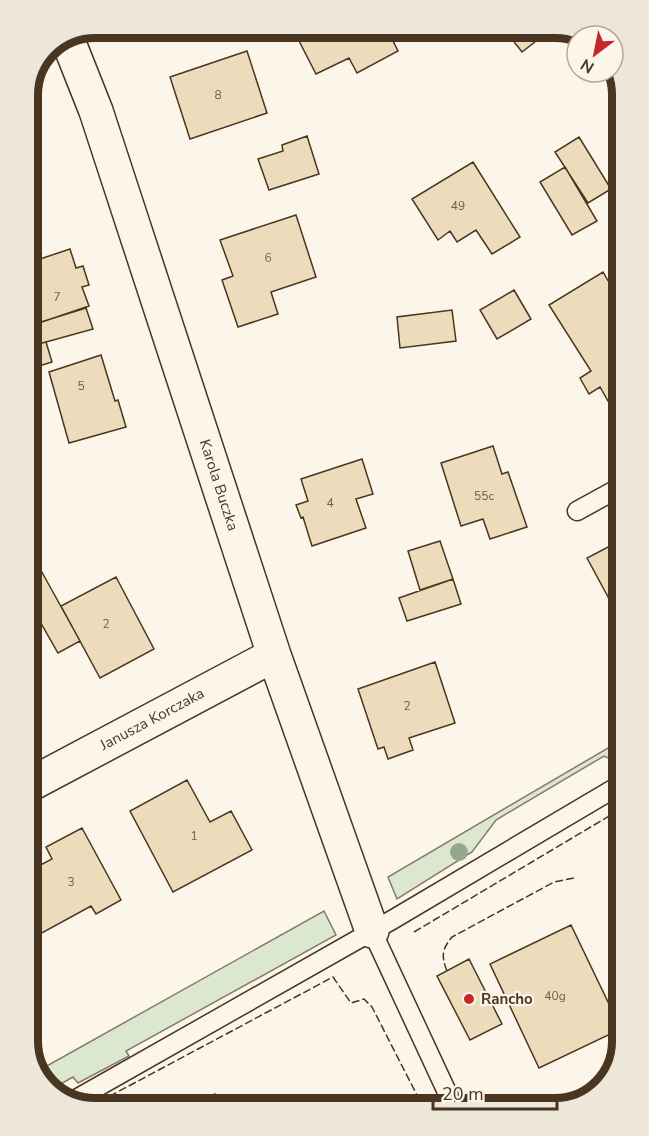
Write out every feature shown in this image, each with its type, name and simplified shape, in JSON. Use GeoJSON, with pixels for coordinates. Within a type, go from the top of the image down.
{"type":"FeatureCollection","features":[{"type":"Feature","properties":{"kind":"street","name":"Karola Buczka"},"geometry":{"type":"LineString","coordinates":[[69,44],[99,120],[274,655],[372,931]]}},
{"type":"Feature","properties":{"kind":"street","name":"Janusza Korczaka"},"geometry":{"type":"LineString","coordinates":[[38,780],[274,655]]}},
{"type":"Feature","properties":{"kind":"lane"},"geometry":{"type":"LineString","coordinates":[[577,511],[612,492]]}},
{"type":"Feature","properties":{"kind":"lane"},"geometry":{"type":"LineString","coordinates":[[81,1096],[372,931],[612,790]]}},
{"type":"Feature","properties":{"kind":"lane"},"geometry":{"type":"LineString","coordinates":[[372,931],[450,1098]]}},
{"type":"Feature","properties":{"kind":"green space"},"geometry":{"type":"Polygon","coordinates":[[[612,746],[612,760],[604,756],[496,820],[472,852],[397,899],[388,877],[612,746]]]}},
{"type":"Feature","properties":{"kind":"green space"},"geometry":{"type":"Polygon","coordinates":[[[324,911],[336,935],[126,1051],[129,1056],[78,1083],[73,1077],[58,1085],[44,1068],[324,911]]]}},
{"type":"Feature","properties":{"kind":"building"},"geometry":{"type":"Polygon","coordinates":[[[298,38],[392,38],[398,51],[357,73],[349,58],[316,74],[298,38]]]}},
{"type":"Feature","properties":{"kind":"building"},"geometry":{"type":"Polygon","coordinates":[[[511,38],[540,38],[522,52],[511,38]]]}},
{"type":"Feature","properties":{"kind":"building"},"geometry":{"type":"Polygon","coordinates":[[[247,51],[267,113],[190,139],[170,77],[247,51]]]}},
{"type":"Feature","properties":{"kind":"building"},"geometry":{"type":"Polygon","coordinates":[[[307,136],[319,174],[269,190],[258,159],[283,151],[282,145],[307,136]]]}},
{"type":"Feature","properties":{"kind":"building"},"geometry":{"type":"Polygon","coordinates":[[[579,137],[611,189],[588,203],[555,152],[579,137]]]}},
{"type":"Feature","properties":{"kind":"building"},"geometry":{"type":"Polygon","coordinates":[[[473,162],[520,237],[492,254],[476,230],[457,242],[450,231],[438,240],[412,199],[473,162]]]}},
{"type":"Feature","properties":{"kind":"building"},"geometry":{"type":"Polygon","coordinates":[[[565,167],[597,221],[572,235],[540,182],[565,167]]]}},
{"type":"Feature","properties":{"kind":"building"},"geometry":{"type":"Polygon","coordinates":[[[296,215],[316,277],[271,292],[278,314],[238,327],[222,280],[233,276],[220,240],[296,215]]]}},
{"type":"Feature","properties":{"kind":"building"},"geometry":{"type":"Polygon","coordinates":[[[70,249],[76,268],[83,266],[89,285],[82,287],[89,306],[38,323],[38,260],[70,249]]]}},
{"type":"Feature","properties":{"kind":"building"},"geometry":{"type":"Polygon","coordinates":[[[603,272],[612,288],[612,408],[600,387],[589,394],[580,378],[591,371],[549,305],[603,272]]]}},
{"type":"Feature","properties":{"kind":"building"},"geometry":{"type":"Polygon","coordinates":[[[514,290],[531,319],[497,339],[480,310],[514,290]]]}},
{"type":"Feature","properties":{"kind":"building"},"geometry":{"type":"Polygon","coordinates":[[[86,308],[93,329],[38,344],[38,323],[86,308]]]}},
{"type":"Feature","properties":{"kind":"building"},"geometry":{"type":"Polygon","coordinates":[[[452,310],[456,341],[400,348],[397,317],[452,310]]]}},
{"type":"Feature","properties":{"kind":"building"},"geometry":{"type":"Polygon","coordinates":[[[46,342],[52,362],[38,366],[38,344],[46,342]]]}},
{"type":"Feature","properties":{"kind":"building"},"geometry":{"type":"Polygon","coordinates":[[[101,355],[115,401],[118,400],[126,427],[69,443],[49,372],[101,355]]]}},
{"type":"Feature","properties":{"kind":"building"},"geometry":{"type":"Polygon","coordinates":[[[493,446],[502,474],[508,472],[527,527],[490,539],[483,519],[461,526],[441,463],[493,446]]]}},
{"type":"Feature","properties":{"kind":"building"},"geometry":{"type":"Polygon","coordinates":[[[362,459],[373,494],[356,499],[366,528],[312,546],[303,517],[301,518],[296,505],[308,501],[301,479],[362,459]]]}},
{"type":"Feature","properties":{"kind":"building"},"geometry":{"type":"Polygon","coordinates":[[[440,541],[453,579],[420,590],[408,551],[440,541]]]}},
{"type":"Feature","properties":{"kind":"building"},"geometry":{"type":"Polygon","coordinates":[[[610,546],[612,549],[612,604],[587,558],[610,546]]]}},
{"type":"Feature","properties":{"kind":"building"},"geometry":{"type":"Polygon","coordinates":[[[38,565],[80,641],[58,653],[38,618],[38,565]]]}},
{"type":"Feature","properties":{"kind":"building"},"geometry":{"type":"Polygon","coordinates":[[[116,577],[154,649],[100,678],[61,606],[116,577]]]}},
{"type":"Feature","properties":{"kind":"building"},"geometry":{"type":"Polygon","coordinates":[[[453,579],[461,604],[407,621],[399,598],[453,579]]]}},
{"type":"Feature","properties":{"kind":"building"},"geometry":{"type":"Polygon","coordinates":[[[435,662],[455,723],[409,738],[413,750],[388,759],[384,747],[378,749],[358,689],[435,662]]]}},
{"type":"Feature","properties":{"kind":"building"},"geometry":{"type":"Polygon","coordinates":[[[187,780],[210,822],[231,811],[252,850],[173,892],[130,811],[187,780]]]}},
{"type":"Feature","properties":{"kind":"building"},"geometry":{"type":"Polygon","coordinates":[[[82,828],[121,900],[96,914],[91,906],[40,934],[38,930],[38,866],[52,859],[46,847],[82,828]]]}},
{"type":"Feature","properties":{"kind":"building"},"geometry":{"type":"Polygon","coordinates":[[[571,925],[612,1010],[612,1033],[539,1068],[490,964],[571,925]]]}},
{"type":"Feature","properties":{"kind":"building"},"geometry":{"type":"Polygon","coordinates":[[[469,959],[502,1024],[470,1040],[437,976],[469,959]]]}},
{"type":"Feature","properties":{"kind":"fence"},"geometry":{"type":"LineString","coordinates":[[414,932],[612,814]]}},
{"type":"Feature","properties":{"kind":"fence"},"geometry":{"type":"LineString","coordinates":[[447,971],[444,953],[452,937],[554,882],[574,878]]}},
{"type":"Feature","properties":{"kind":"fence"},"geometry":{"type":"LineString","coordinates":[[106,1098],[333,977],[351,1003],[364,999],[372,1007],[418,1098]]}},
{"type":"Feature","properties":{"kind":"fence"},"geometry":{"type":"LineString","coordinates":[[589,1083],[598,1078]]}},
{"type":"Feature","properties":{"kind":"place","name":"Rancho"},"geometry":{"type":"Point","coordinates":[469,999]}}]}
